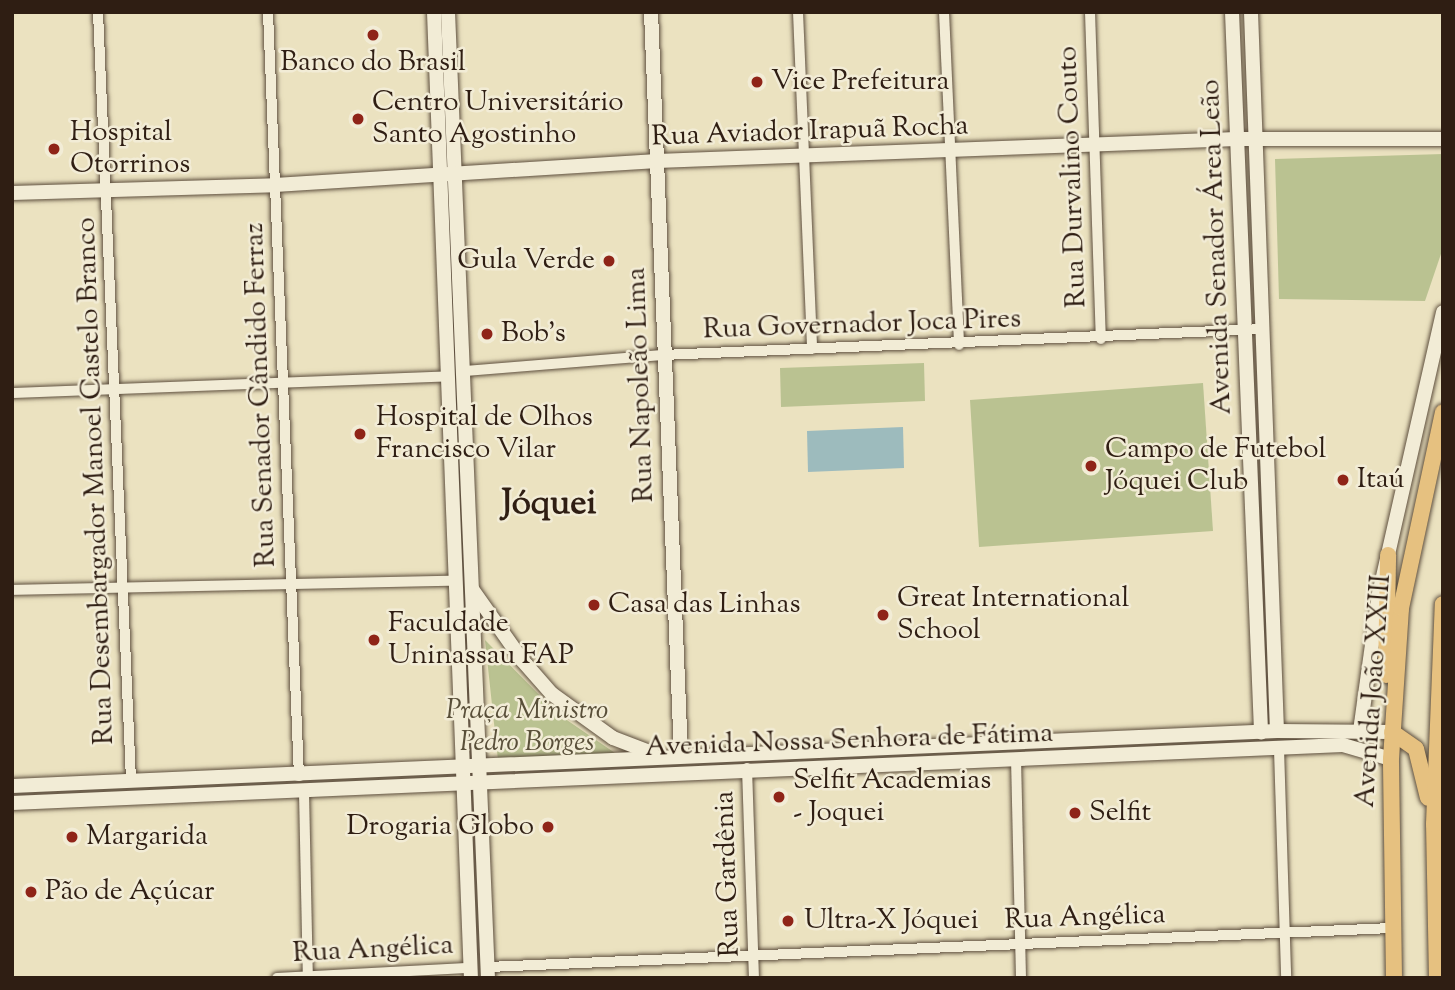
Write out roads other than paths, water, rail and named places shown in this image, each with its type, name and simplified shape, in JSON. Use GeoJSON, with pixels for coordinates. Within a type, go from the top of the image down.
{"type":"FeatureCollection","features":[{"type":"Feature","properties":{"kind":"main road"},"geometry":{"type":"LineString","coordinates":[[434,12],[438,175],[456,581],[473,769],[481,785],[488,972]]}},
{"type":"Feature","properties":{"kind":"main road"},"geometry":{"type":"LineString","coordinates":[[448,12],[471,587],[473,769],[465,786],[471,973]]}},
{"type":"Feature","properties":{"kind":"main road","name":"Rua Napoleão Lima"},"geometry":{"type":"LineString","coordinates":[[651,12],[681,755]]}},
{"type":"Feature","properties":{"kind":"main road","name":"Avenida Senador Área Leão"},"geometry":{"type":"LineString","coordinates":[[1232,12],[1261,732]]}},
{"type":"Feature","properties":{"kind":"main road","name":"Avenida Senador Área Leão"},"geometry":{"type":"LineString","coordinates":[[1251,12],[1277,731]]}},
{"type":"Feature","properties":{"kind":"main road","name":"Rua Aviador Irapuã Rocha"},"geometry":{"type":"LineString","coordinates":[[12,192],[275,185],[657,161],[1095,147],[1256,138],[1443,139]]}},
{"type":"Feature","properties":{"kind":"main road","name":"Avenida João XXIII"},"geometry":{"type":"LineString","coordinates":[[1360,731],[1388,555],[1443,312]]}},
{"type":"Feature","properties":{"kind":"main road","name":"Avenida João XXIII"},"geometry":{"type":"LineString","coordinates":[[1394,978],[1391,928],[1391,759],[1401,608],[1443,412]]}},
{"type":"Feature","properties":{"kind":"main road"},"geometry":{"type":"LineString","coordinates":[[1249,445],[1268,443]]}},
{"type":"Feature","properties":{"kind":"main road"},"geometry":{"type":"LineString","coordinates":[[1253,536],[1270,535]]}},
{"type":"Feature","properties":{"kind":"main road"},"geometry":{"type":"LineString","coordinates":[[1388,555],[1386,677],[1394,702]]}},
{"type":"Feature","properties":{"kind":"main road"},"geometry":{"type":"LineString","coordinates":[[471,587],[522,660],[552,694],[613,738],[659,756]]}},
{"type":"Feature","properties":{"kind":"main road"},"geometry":{"type":"LineString","coordinates":[[1256,602],[1272,602]]}},
{"type":"Feature","properties":{"kind":"main road"},"geometry":{"type":"LineString","coordinates":[[1437,978],[1434,824],[1443,604]]}},
{"type":"Feature","properties":{"kind":"main road","name":"Avenida Nossa Senhora de Fátima"},"geometry":{"type":"LineString","coordinates":[[12,786],[473,769],[659,756],[1277,731],[1392,732]]}},
{"type":"Feature","properties":{"kind":"main road"},"geometry":{"type":"LineString","coordinates":[[1392,732],[1416,749],[1434,824]]}},
{"type":"Feature","properties":{"kind":"main road","name":"Avenida Nossa Senhora de Fátima"},"geometry":{"type":"LineString","coordinates":[[12,803],[465,786],[747,768],[1357,746],[1391,759]]}},
{"type":"Feature","properties":{"kind":"street","name":"Rua Desembargador Manoel Castelo Branco"},"geometry":{"type":"LineString","coordinates":[[98,12],[131,780]]}},
{"type":"Feature","properties":{"kind":"street","name":"Rua Senador Cândido Ferraz"},"geometry":{"type":"LineString","coordinates":[[268,12],[299,776]]}},
{"type":"Feature","properties":{"kind":"street"},"geometry":{"type":"LineString","coordinates":[[798,12],[812,349]]}},
{"type":"Feature","properties":{"kind":"street"},"geometry":{"type":"LineString","coordinates":[[944,12],[959,345]]}},
{"type":"Feature","properties":{"kind":"street","name":"Rua Durvalino Couto"},"geometry":{"type":"LineString","coordinates":[[1090,12],[1101,340]]}},
{"type":"Feature","properties":{"kind":"street","name":"Rua Governador Joca Pires"},"geometry":{"type":"LineString","coordinates":[[464,371],[663,355],[1101,340],[1263,329]]}},
{"type":"Feature","properties":{"kind":"street"},"geometry":{"type":"LineString","coordinates":[[12,393],[283,380],[446,376]]}},
{"type":"Feature","properties":{"kind":"street"},"geometry":{"type":"LineString","coordinates":[[12,590],[456,581]]}},
{"type":"Feature","properties":{"kind":"street"},"geometry":{"type":"LineString","coordinates":[[1279,749],[1286,978]]}},
{"type":"Feature","properties":{"kind":"street"},"geometry":{"type":"LineString","coordinates":[[1016,758],[1021,978]]}},
{"type":"Feature","properties":{"kind":"street","name":"Rua Gardênia"},"geometry":{"type":"LineString","coordinates":[[747,768],[754,978]]}},
{"type":"Feature","properties":{"kind":"street"},"geometry":{"type":"LineString","coordinates":[[304,792],[308,977]]}},
{"type":"Feature","properties":{"kind":"street","name":"Rua Angélica"},"geometry":{"type":"LineString","coordinates":[[488,972],[754,953],[1391,928]]}},
{"type":"Feature","properties":{"kind":"street","name":"Rua Angélica"},"geometry":{"type":"LineString","coordinates":[[277,978],[471,973]]}},
{"type":"Feature","properties":{"kind":"water"},"geometry":{"type":"Polygon","coordinates":[[[903,427],[904,468],[808,472],[807,431],[903,427]]]}},
{"type":"Feature","properties":{"kind":"place","name":"Banco do Brasil"},"geometry":{"type":"Point","coordinates":[373,35]}},
{"type":"Feature","properties":{"kind":"place","name":"Vice Prefeitura"},"geometry":{"type":"Point","coordinates":[757,82]}},
{"type":"Feature","properties":{"kind":"place","name":"Centro Universitário Santo Agostinho"},"geometry":{"type":"Point","coordinates":[358,119]}},
{"type":"Feature","properties":{"kind":"place","name":"Hospital Otorrinos"},"geometry":{"type":"Point","coordinates":[54,149]}},
{"type":"Feature","properties":{"kind":"place","name":"Gula Verde"},"geometry":{"type":"Point","coordinates":[609,261]}},
{"type":"Feature","properties":{"kind":"place","name":"Bob's"},"geometry":{"type":"Point","coordinates":[487,334]}},
{"type":"Feature","properties":{"kind":"place","name":"Hospital de Olhos Francisco Vilar"},"geometry":{"type":"Point","coordinates":[360,434]}},
{"type":"Feature","properties":{"kind":"place","name":"Campo de Futebol Jóquei Club"},"geometry":{"type":"Point","coordinates":[1091,466]}},
{"type":"Feature","properties":{"kind":"place","name":"Itaú"},"geometry":{"type":"Point","coordinates":[1343,480]}},
{"type":"Feature","properties":{"kind":"place","name":"Casa das Linhas"},"geometry":{"type":"Point","coordinates":[594,605]}},
{"type":"Feature","properties":{"kind":"place","name":"Great International School"},"geometry":{"type":"Point","coordinates":[883,615]}},
{"type":"Feature","properties":{"kind":"place","name":"Faculdade Uninassau FAP"},"geometry":{"type":"Point","coordinates":[374,640]}},
{"type":"Feature","properties":{"kind":"place","name":"Selfit Academias - Joquei"},"geometry":{"type":"Point","coordinates":[779,797]}},
{"type":"Feature","properties":{"kind":"place","name":"Selfit"},"geometry":{"type":"Point","coordinates":[1075,813]}},
{"type":"Feature","properties":{"kind":"place","name":"Drogaria Globo"},"geometry":{"type":"Point","coordinates":[548,827]}},
{"type":"Feature","properties":{"kind":"place","name":"Margarida"},"geometry":{"type":"Point","coordinates":[72,837]}},
{"type":"Feature","properties":{"kind":"place","name":"Pão de Açúcar"},"geometry":{"type":"Point","coordinates":[31,892]}},
{"type":"Feature","properties":{"kind":"place","name":"Ultra-X Jóquei"},"geometry":{"type":"Point","coordinates":[788,921]}},
{"type":"Feature","properties":{"kind":"district","name":"Jóquei"},"geometry":{"type":"Point","coordinates":[549,505]}},
{"type":"Feature","properties":{"kind":"park label","name":"Praça Ministro Pedro Borges"},"geometry":{"type":"Point","coordinates":[527,727]}}]}
